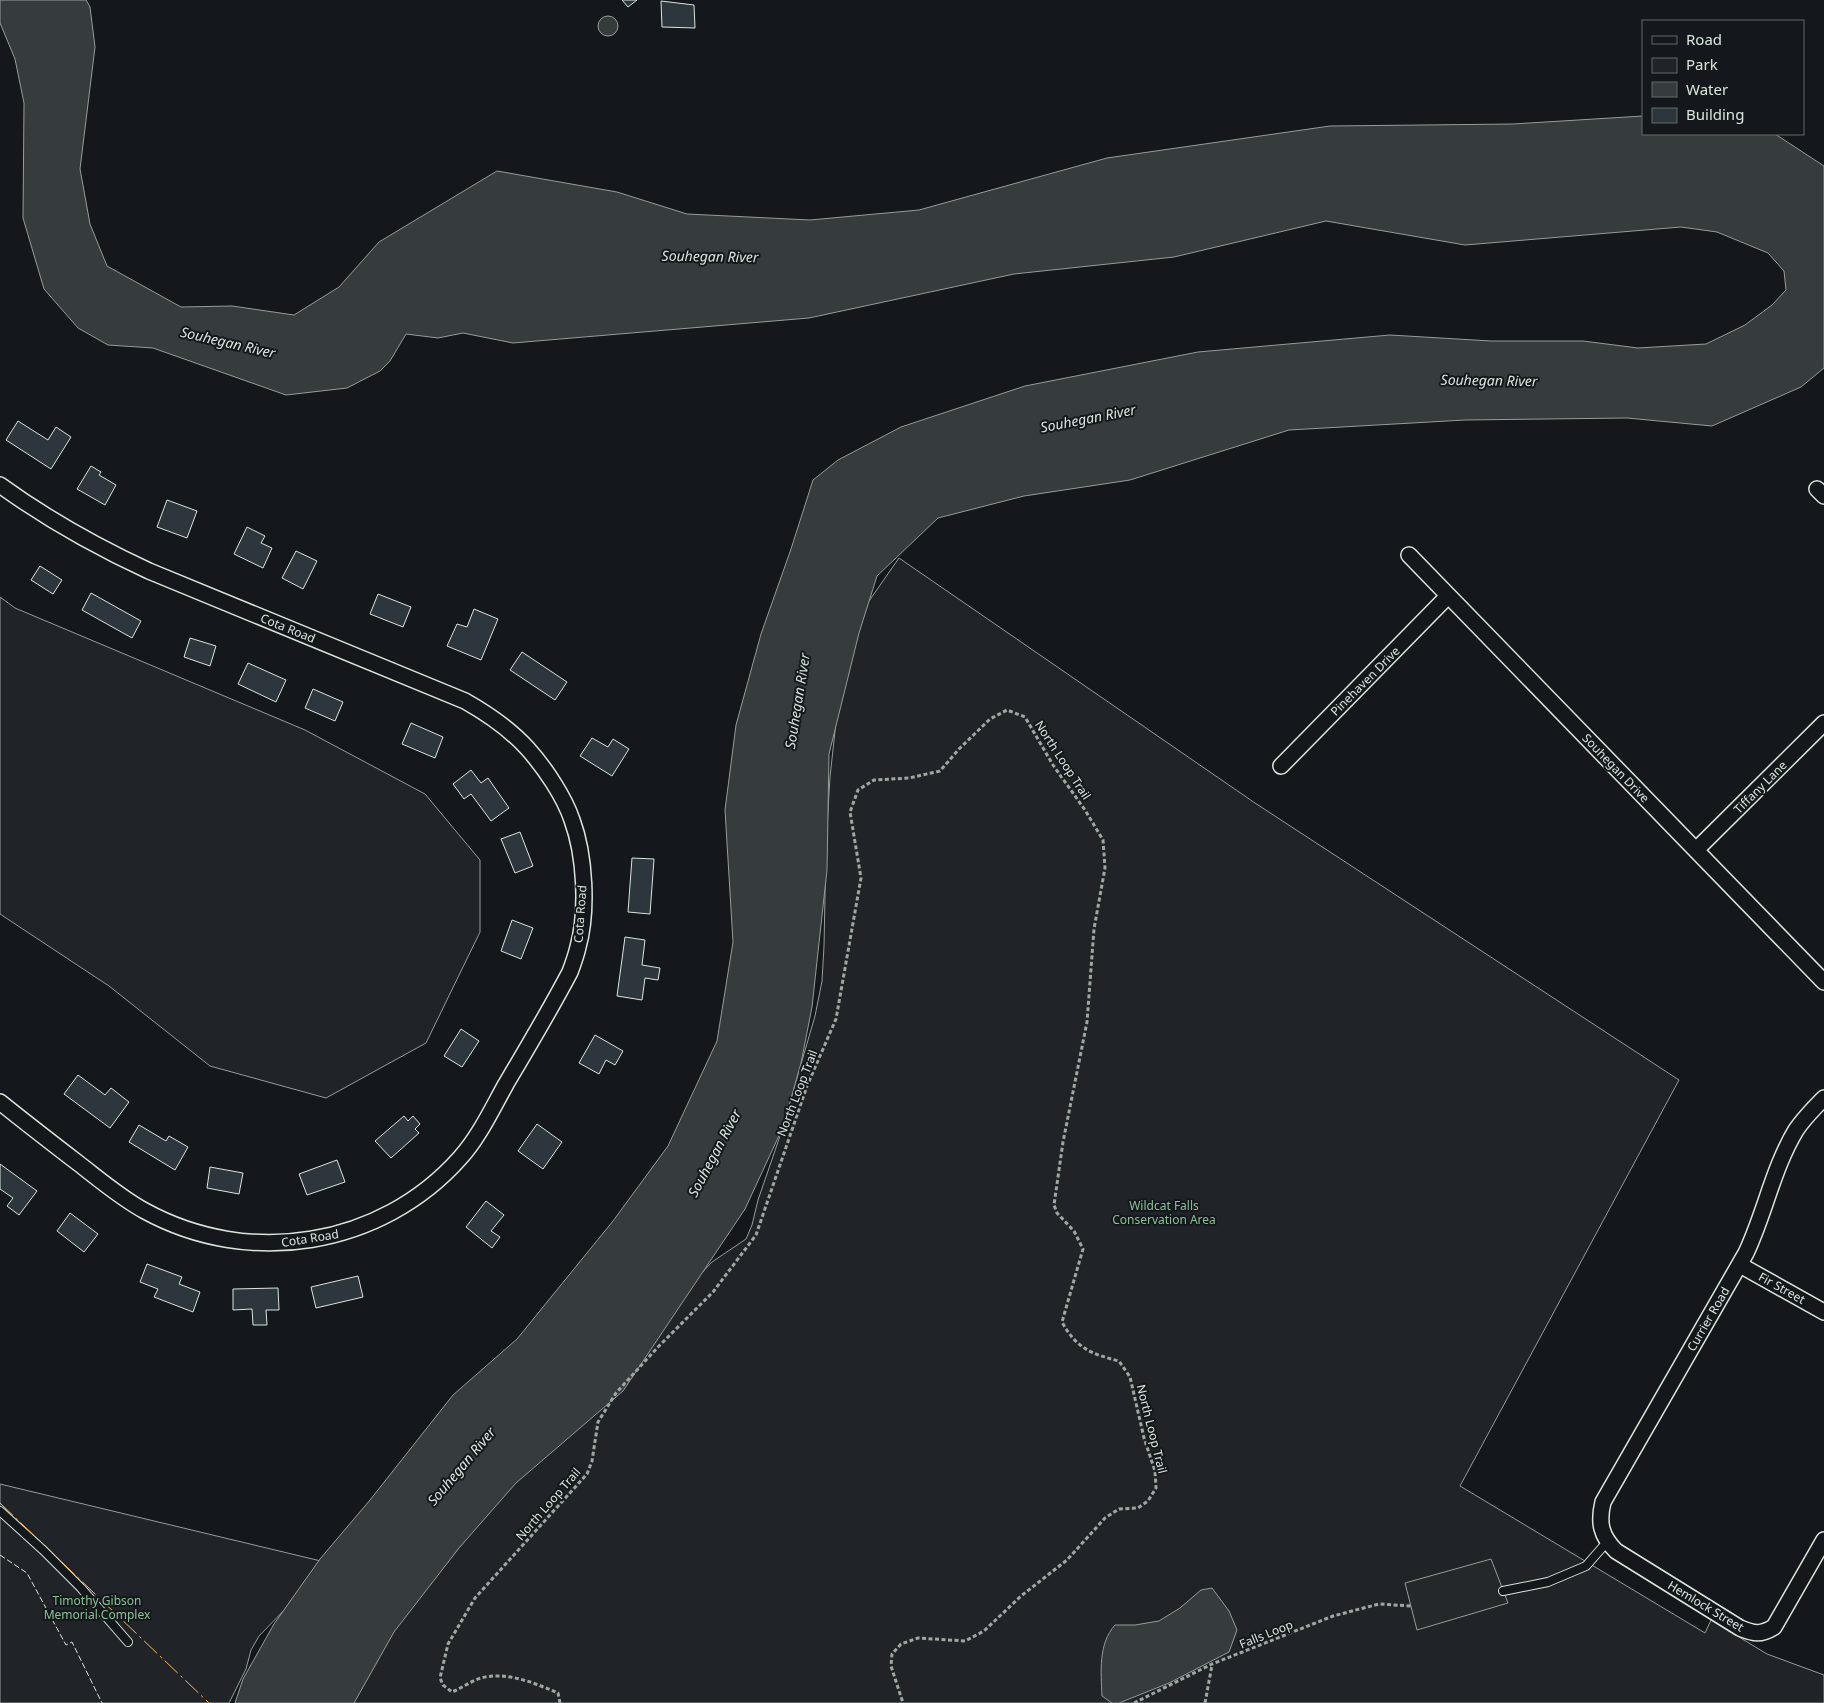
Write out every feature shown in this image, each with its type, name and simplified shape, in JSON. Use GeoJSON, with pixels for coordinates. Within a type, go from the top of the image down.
{"type":"FeatureCollection","features":[{"type":"Feature","properties":{"kind":"street","name":"Cota Road"},"geometry":{"type":"LineString","coordinates":[[0,485],[60,525],[149,571],[465,701],[488,714],[528,749],[545,771],[559,795],[572,819],[578,841],[583,889],[579,946],[570,972],[479,1131],[461,1157],[440,1178],[416,1197],[391,1213],[365,1225],[337,1235],[279,1243],[251,1243],[221,1239],[192,1231],[145,1211],[116,1193],[0,1102]]}},
{"type":"Feature","properties":{"kind":"street","name":"Souhegan Drive"},"geometry":{"type":"LineString","coordinates":[[1409,555],[1824,982]]}},
{"type":"Feature","properties":{"kind":"street","name":"Pinehaven Drive"},"geometry":{"type":"LineString","coordinates":[[1281,766],[1448,596]]}},
{"type":"Feature","properties":{"kind":"street","name":"Tiffany Lane"},"geometry":{"type":"LineString","coordinates":[[1696,850],[1824,723]]}},
{"type":"Feature","properties":{"kind":"street","name":"Currier Road"},"geometry":{"type":"LineString","coordinates":[[1607,1542],[1600,1522],[1603,1502],[1740,1264],[1755,1233],[1782,1157],[1797,1128],[1824,1098]]}},
{"type":"Feature","properties":{"kind":"street","name":"Fir Street"},"geometry":{"type":"LineString","coordinates":[[1740,1264],[1824,1312]]}},
{"type":"Feature","properties":{"kind":"street","name":"Hemlock Street"},"geometry":{"type":"LineString","coordinates":[[1607,1542],[1616,1551],[1740,1628],[1754,1634],[1765,1633],[1774,1627],[1824,1540]]}},
{"type":"Feature","properties":{"kind":"lane"},"geometry":{"type":"LineString","coordinates":[[0,1511],[44,1550],[81,1588],[128,1642]]}},
{"type":"Feature","properties":{"kind":"lane"},"geometry":{"type":"LineString","coordinates":[[1503,1591],[1548,1582],[1586,1566],[1607,1542]]}},
{"type":"Feature","properties":{"kind":"path","name":"North Loop Trail"},"geometry":{"type":"LineString","coordinates":[[560,1703],[558,1693],[531,1682],[499,1675],[479,1678],[464,1688],[452,1692],[443,1685],[440,1678],[448,1644],[475,1598],[588,1474],[598,1422],[616,1393],[658,1347],[713,1292],[756,1235],[807,1086],[836,1019],[861,878],[850,812],[858,790],[874,780],[909,778],[940,771],[959,749],[990,719],[1007,710],[1025,717],[1103,840],[1105,868],[1094,929],[1087,1022],[1063,1142],[1054,1205],[1057,1214],[1074,1231],[1083,1249],[1062,1322],[1069,1335],[1081,1347],[1101,1357],[1119,1361],[1130,1378],[1144,1438],[1155,1471],[1156,1488],[1148,1501],[1138,1508],[1119,1509],[1105,1518],[1067,1560],[1021,1596],[984,1631],[965,1641],[918,1638],[901,1644],[892,1654],[891,1666],[903,1703]]}},
{"type":"Feature","properties":{"kind":"path","name":"Falls Loop"},"geometry":{"type":"LineString","coordinates":[[1134,1703],[1212,1664],[1333,1616],[1379,1604],[1411,1606]]}},
{"type":"Feature","properties":{"kind":"path"},"geometry":{"type":"LineString","coordinates":[[1205,1703],[1212,1664]]}},
{"type":"Feature","properties":{"kind":"green space","name":"Wildcat Falls Conservation Area"},"geometry":{"type":"Polygon","coordinates":[[[899,558],[1255,803],[1679,1080],[1460,1486],[1705,1633],[1711,1620],[1767,1654],[1824,1675],[1824,1703],[352,1703],[394,1627],[463,1543],[508,1478],[712,1262],[746,1239],[780,1136],[815,1016],[822,981],[830,777],[842,667],[862,611],[899,558]]]}},
{"type":"Feature","properties":{"kind":"green space"},"geometry":{"type":"Polygon","coordinates":[[[0,597],[15,608],[305,730],[425,794],[480,860],[480,932],[426,1043],[326,1098],[210,1066],[109,986],[0,914],[0,597]]]}},
{"type":"Feature","properties":{"kind":"green space","name":"Timothy Gibson Memorial Complex"},"geometry":{"type":"Polygon","coordinates":[[[0,1484],[325,1562],[291,1603],[259,1636],[251,1650],[246,1669],[229,1703],[0,1703],[0,1484]]]}},
{"type":"Feature","properties":{"kind":"shaded area"},"geometry":{"type":"Polygon","coordinates":[[[1491,1559],[1508,1603],[1417,1630],[1405,1583],[1491,1559]]]}},
{"type":"Feature","properties":{"kind":"water","name":"Souhegan River"},"geometry":{"type":"Polygon","coordinates":[[[0,0],[86,0],[90,7],[95,47],[80,169],[90,224],[107,266],[181,307],[232,306],[294,315],[339,287],[379,242],[497,171],[617,192],[687,214],[810,220],[919,210],[1107,158],[1330,126],[1513,124],[1642,116],[1642,135],[1777,135],[1824,166],[1824,368],[1801,387],[1712,426],[1627,418],[1465,420],[1289,430],[1130,480],[1024,496],[938,518],[877,576],[859,633],[829,754],[827,870],[812,1007],[801,1063],[783,1127],[745,1209],[623,1391],[516,1483],[459,1548],[394,1632],[354,1703],[235,1703],[243,1679],[274,1624],[320,1559],[370,1500],[453,1395],[517,1339],[613,1221],[668,1146],[717,1041],[733,942],[725,810],[736,725],[761,634],[813,480],[838,460],[901,427],[1025,386],[1198,352],[1390,335],[1491,341],[1583,341],[1638,348],[1706,344],[1745,325],[1772,305],[1786,290],[1784,271],[1768,253],[1717,232],[1681,227],[1465,245],[1326,221],[1174,257],[1014,274],[809,318],[513,343],[463,333],[438,338],[406,334],[390,361],[380,371],[347,388],[286,395],[153,348],[108,345],[78,328],[44,289],[23,218],[24,103],[15,59],[0,23],[0,0]]]}},
{"type":"Feature","properties":{"kind":"water"},"geometry":{"type":"Polygon","coordinates":[[[604,16],[612,16],[618,22],[618,30],[612,36],[604,36],[598,30],[598,22],[604,16]]]}},
{"type":"Feature","properties":{"kind":"water"},"geometry":{"type":"Polygon","coordinates":[[[1212,1588],[1229,1611],[1237,1630],[1229,1652],[1169,1683],[1119,1703],[1112,1703],[1102,1696],[1101,1668],[1103,1649],[1115,1625],[1135,1625],[1159,1621],[1180,1608],[1201,1590],[1212,1588]]]}},
{"type":"Feature","properties":{"kind":"building"},"geometry":{"type":"Polygon","coordinates":[[[622,0],[637,0],[628,7],[622,0]]]}},
{"type":"Feature","properties":{"kind":"building"},"geometry":{"type":"Polygon","coordinates":[[[661,1],[694,5],[695,28],[662,27],[661,1]]]}},
{"type":"Feature","properties":{"kind":"building"},"geometry":{"type":"Polygon","coordinates":[[[18,421],[48,440],[56,427],[71,437],[51,469],[6,440],[18,421]]]}},
{"type":"Feature","properties":{"kind":"building"},"geometry":{"type":"Polygon","coordinates":[[[91,466],[101,472],[99,475],[116,485],[105,505],[77,489],[91,466]]]}},
{"type":"Feature","properties":{"kind":"building"},"geometry":{"type":"Polygon","coordinates":[[[167,500],[197,511],[187,538],[157,527],[167,500]]]}},
{"type":"Feature","properties":{"kind":"building"},"geometry":{"type":"Polygon","coordinates":[[[247,527],[265,536],[261,543],[272,548],[263,568],[234,554],[247,527]]]}},
{"type":"Feature","properties":{"kind":"building"},"geometry":{"type":"Polygon","coordinates":[[[296,551],[317,561],[303,589],[282,578],[296,551]]]}},
{"type":"Feature","properties":{"kind":"building"},"geometry":{"type":"Polygon","coordinates":[[[40,566],[62,580],[53,594],[31,580],[40,566]]]}},
{"type":"Feature","properties":{"kind":"building"},"geometry":{"type":"Polygon","coordinates":[[[91,593],[141,621],[132,638],[82,610],[91,593]]]}},
{"type":"Feature","properties":{"kind":"building"},"geometry":{"type":"Polygon","coordinates":[[[378,594],[411,607],[403,627],[370,614],[378,594]]]}},
{"type":"Feature","properties":{"kind":"building"},"geometry":{"type":"Polygon","coordinates":[[[474,609],[498,619],[481,660],[447,646],[457,624],[467,627],[474,609]]]}},
{"type":"Feature","properties":{"kind":"building"},"geometry":{"type":"Polygon","coordinates":[[[190,638],[216,646],[210,666],[184,657],[190,638]]]}},
{"type":"Feature","properties":{"kind":"building"},"geometry":{"type":"Polygon","coordinates":[[[522,652],[567,682],[555,700],[510,670],[522,652]]]}},
{"type":"Feature","properties":{"kind":"building"},"geometry":{"type":"Polygon","coordinates":[[[248,663],[286,680],[276,702],[238,684],[248,663]]]}},
{"type":"Feature","properties":{"kind":"building"},"geometry":{"type":"Polygon","coordinates":[[[313,689],[343,702],[335,721],[305,708],[313,689]]]}},
{"type":"Feature","properties":{"kind":"building"},"geometry":{"type":"Polygon","coordinates":[[[411,723],[443,737],[435,758],[402,744],[411,723]]]}},
{"type":"Feature","properties":{"kind":"building"},"geometry":{"type":"Polygon","coordinates":[[[592,738],[608,747],[613,739],[629,749],[612,776],[580,756],[592,738]]]}},
{"type":"Feature","properties":{"kind":"building"},"geometry":{"type":"Polygon","coordinates":[[[471,770],[481,783],[488,778],[509,808],[491,821],[471,794],[464,799],[453,784],[471,770]]]}},
{"type":"Feature","properties":{"kind":"building"},"geometry":{"type":"Polygon","coordinates":[[[520,832],[533,866],[515,873],[501,839],[520,832]]]}},
{"type":"Feature","properties":{"kind":"building"},"geometry":{"type":"Polygon","coordinates":[[[632,858],[654,859],[650,914],[628,912],[632,858]]]}},
{"type":"Feature","properties":{"kind":"building"},"geometry":{"type":"Polygon","coordinates":[[[512,920],[533,928],[521,959],[501,951],[512,920]]]}},
{"type":"Feature","properties":{"kind":"building"},"geometry":{"type":"Polygon","coordinates":[[[625,937],[645,940],[642,965],[660,968],[658,980],[645,978],[642,1000],[617,996],[625,937]]]}},
{"type":"Feature","properties":{"kind":"building"},"geometry":{"type":"Polygon","coordinates":[[[461,1029],[479,1041],[462,1067],[444,1056],[461,1029]]]}},
{"type":"Feature","properties":{"kind":"building"},"geometry":{"type":"Polygon","coordinates":[[[595,1035],[623,1051],[615,1065],[606,1060],[599,1074],[579,1063],[595,1035]]]}},
{"type":"Feature","properties":{"kind":"building"},"geometry":{"type":"Polygon","coordinates":[[[78,1075],[105,1095],[111,1088],[129,1102],[110,1128],[64,1094],[78,1075]]]}},
{"type":"Feature","properties":{"kind":"building"},"geometry":{"type":"Polygon","coordinates":[[[404,1116],[408,1121],[413,1116],[420,1124],[415,1129],[419,1133],[391,1158],[375,1141],[404,1116]]]}},
{"type":"Feature","properties":{"kind":"building"},"geometry":{"type":"Polygon","coordinates":[[[537,1124],[562,1142],[543,1169],[518,1151],[537,1124]]]}},
{"type":"Feature","properties":{"kind":"building"},"geometry":{"type":"Polygon","coordinates":[[[139,1125],[166,1141],[169,1136],[188,1147],[175,1170],[129,1142],[139,1125]]]}},
{"type":"Feature","properties":{"kind":"building"},"geometry":{"type":"Polygon","coordinates":[[[337,1160],[345,1182],[307,1195],[299,1174],[337,1160]]]}},
{"type":"Feature","properties":{"kind":"building"},"geometry":{"type":"Polygon","coordinates":[[[0,1164],[37,1191],[19,1215],[7,1206],[13,1198],[0,1189],[0,1164]]]}},
{"type":"Feature","properties":{"kind":"building"},"geometry":{"type":"Polygon","coordinates":[[[210,1167],[243,1173],[239,1194],[207,1188],[210,1167]]]}},
{"type":"Feature","properties":{"kind":"building"},"geometry":{"type":"Polygon","coordinates":[[[486,1201],[504,1215],[491,1231],[500,1237],[492,1248],[466,1227],[486,1201]]]}},
{"type":"Feature","properties":{"kind":"building"},"geometry":{"type":"Polygon","coordinates":[[[70,1213],[98,1234],[84,1252],[57,1231],[70,1213]]]}},
{"type":"Feature","properties":{"kind":"building"},"geometry":{"type":"Polygon","coordinates":[[[147,1264],[182,1277],[179,1284],[200,1292],[193,1312],[154,1297],[158,1289],[140,1282],[147,1264]]]}},
{"type":"Feature","properties":{"kind":"building"},"geometry":{"type":"Polygon","coordinates":[[[358,1276],[363,1297],[316,1308],[311,1287],[358,1276]]]}},
{"type":"Feature","properties":{"kind":"building"},"geometry":{"type":"Polygon","coordinates":[[[278,1288],[279,1310],[266,1310],[267,1325],[253,1325],[252,1309],[233,1310],[233,1289],[278,1288]]]}},
{"type":"Feature","properties":{"kind":"fence"},"geometry":{"type":"LineString","coordinates":[[0,1555],[27,1573],[66,1645],[72,1642],[102,1703]]}},
{"type":"Feature","properties":{"kind":"power"},"geometry":{"type":"LineString","coordinates":[[0,1503],[209,1703]]}}]}
